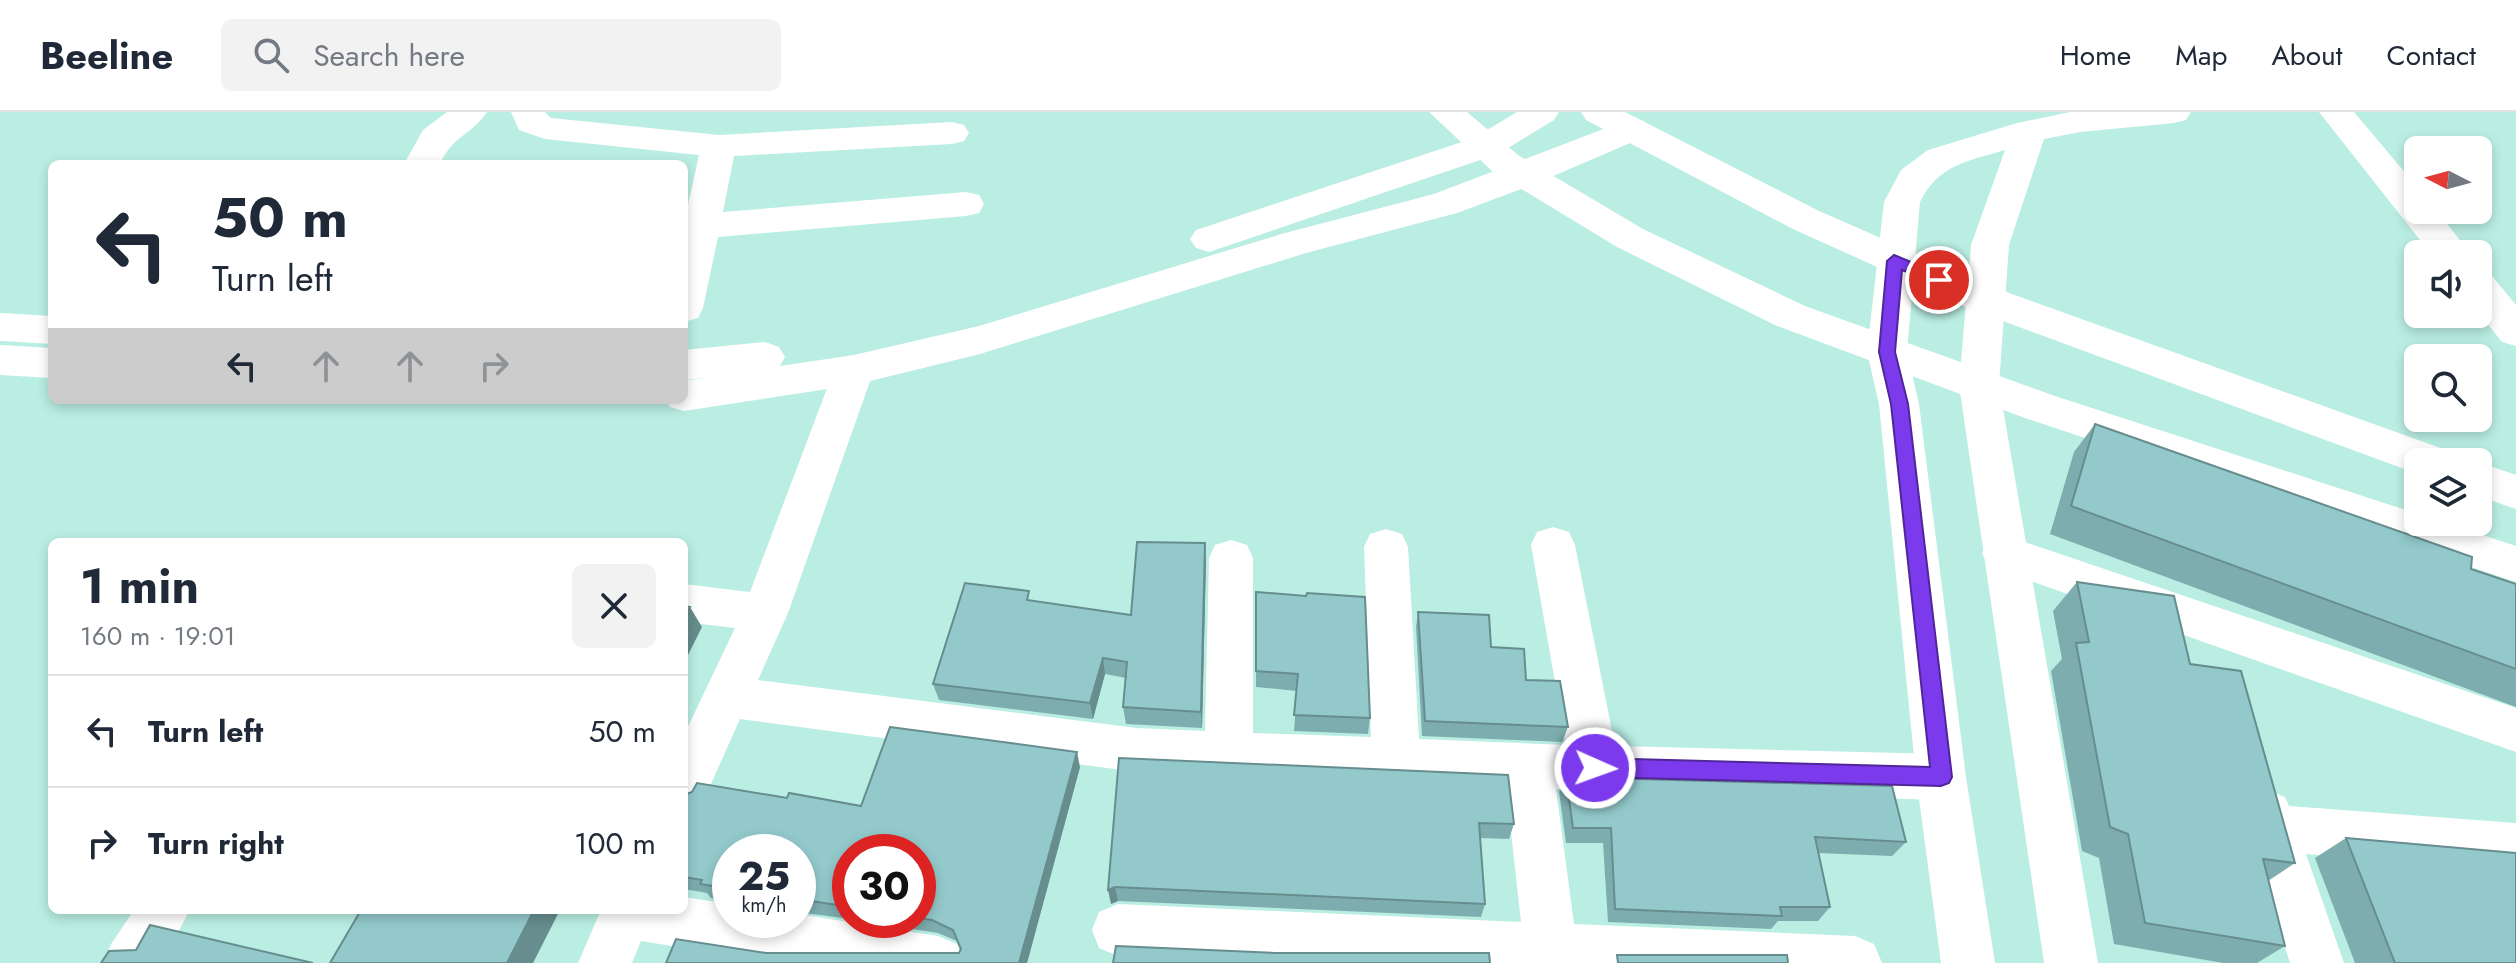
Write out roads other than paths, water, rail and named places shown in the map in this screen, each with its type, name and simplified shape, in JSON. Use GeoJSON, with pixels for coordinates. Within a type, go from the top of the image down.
{"type":"FeatureCollection","features":[{"type":"Feature","properties":{"kind":"street"},"geometry":{"type":"LineString","coordinates":[[424,160],[438,122],[470,112]]}},
{"type":"Feature","properties":{"kind":"street"},"geometry":{"type":"LineString","coordinates":[[528,112],[531,122],[545,128],[670,127],[719,146],[952,133]]}},
{"type":"Feature","properties":{"kind":"street"},"geometry":{"type":"LineString","coordinates":[[1446,112],[1524,175],[1644,245],[1791,316],[1979,385],[2516,564]]}},
{"type":"Feature","properties":{"kind":"street"},"geometry":{"type":"LineString","coordinates":[[688,365],[744,360],[883,339],[1112,270],[1486,146],[1542,112]]}},
{"type":"Feature","properties":{"kind":"street"},"geometry":{"type":"LineString","coordinates":[[1968,963],[1941,777],[1899,404],[1887,352],[1902,202],[1914,178],[1940,158],[2029,131],[2080,121],[2174,112]]}},
{"type":"Feature","properties":{"kind":"street"},"geometry":{"type":"LineString","coordinates":[[2336,112],[2441,240]]}},
{"type":"Feature","properties":{"kind":"street"},"geometry":{"type":"LineString","coordinates":[[688,395],[854,370],[980,340],[1298,242],[1444,204],[1524,175],[1615,121],[1806,220],[1984,299],[2404,452]]}},
{"type":"Feature","properties":{"kind":"street"},"geometry":{"type":"LineString","coordinates":[[2029,131],[1990,245],[1979,385],[2071,963]]}},
{"type":"Feature","properties":{"kind":"street"},"geometry":{"type":"LineString","coordinates":[[688,290],[719,146]]}},
{"type":"Feature","properties":{"kind":"street"},"geometry":{"type":"LineString","coordinates":[[702,226],[966,204]]}},
{"type":"Feature","properties":{"kind":"street"},"geometry":{"type":"LineString","coordinates":[[2492,302],[2516,332]]}},
{"type":"Feature","properties":{"kind":"street"},"geometry":{"type":"LineString","coordinates":[[0,327],[48,330]]}},
{"type":"Feature","properties":{"kind":"street"},"geometry":{"type":"LineString","coordinates":[[0,360],[48,363]]}},
{"type":"Feature","properties":{"kind":"street"},"geometry":{"type":"LineString","coordinates":[[688,780],[765,613],[854,370]]}},
{"type":"Feature","properties":{"kind":"street"},"geometry":{"type":"LineString","coordinates":[[2492,484],[2516,492]]}},
{"type":"Feature","properties":{"kind":"street"},"geometry":{"type":"LineString","coordinates":[[1553,545],[1595,768]]}},
{"type":"Feature","properties":{"kind":"street"},"geometry":{"type":"LineString","coordinates":[[1386,547],[1396,760]]}},
{"type":"Feature","properties":{"kind":"street"},"geometry":{"type":"LineString","coordinates":[[2004,553],[2516,730]]}},
{"type":"Feature","properties":{"kind":"street"},"geometry":{"type":"LineString","coordinates":[[1229,754],[1231,558]]}},
{"type":"Feature","properties":{"kind":"street"},"geometry":{"type":"LineString","coordinates":[[688,603],[765,613]]}},
{"type":"Feature","properties":{"kind":"street"},"geometry":{"type":"LineString","coordinates":[[2218,625],[2233,683]]}},
{"type":"Feature","properties":{"kind":"street"},"geometry":{"type":"LineString","coordinates":[[728,697],[1088,744],[1229,754],[1941,777]]}},
{"type":"Feature","properties":{"kind":"street"},"geometry":{"type":"LineString","coordinates":[[1528,766],[1551,956]]}},
{"type":"Feature","properties":{"kind":"street"},"geometry":{"type":"LineString","coordinates":[[2256,770],[2271,828],[2317,963]]}},
{"type":"Feature","properties":{"kind":"street"},"geometry":{"type":"LineString","coordinates":[[2271,828],[2516,847]]}},
{"type":"Feature","properties":{"kind":"street"},"geometry":{"type":"LineString","coordinates":[[130,963],[161,914]]}},
{"type":"Feature","properties":{"kind":"street"},"geometry":{"type":"LineString","coordinates":[[605,963],[626,914]]}},
{"type":"Feature","properties":{"kind":"street"},"geometry":{"type":"LineString","coordinates":[[645,914],[938,963]]}},
{"type":"Feature","properties":{"kind":"street"},"geometry":{"type":"LineString","coordinates":[[1118,930],[1551,956],[1855,963]]}}]}
